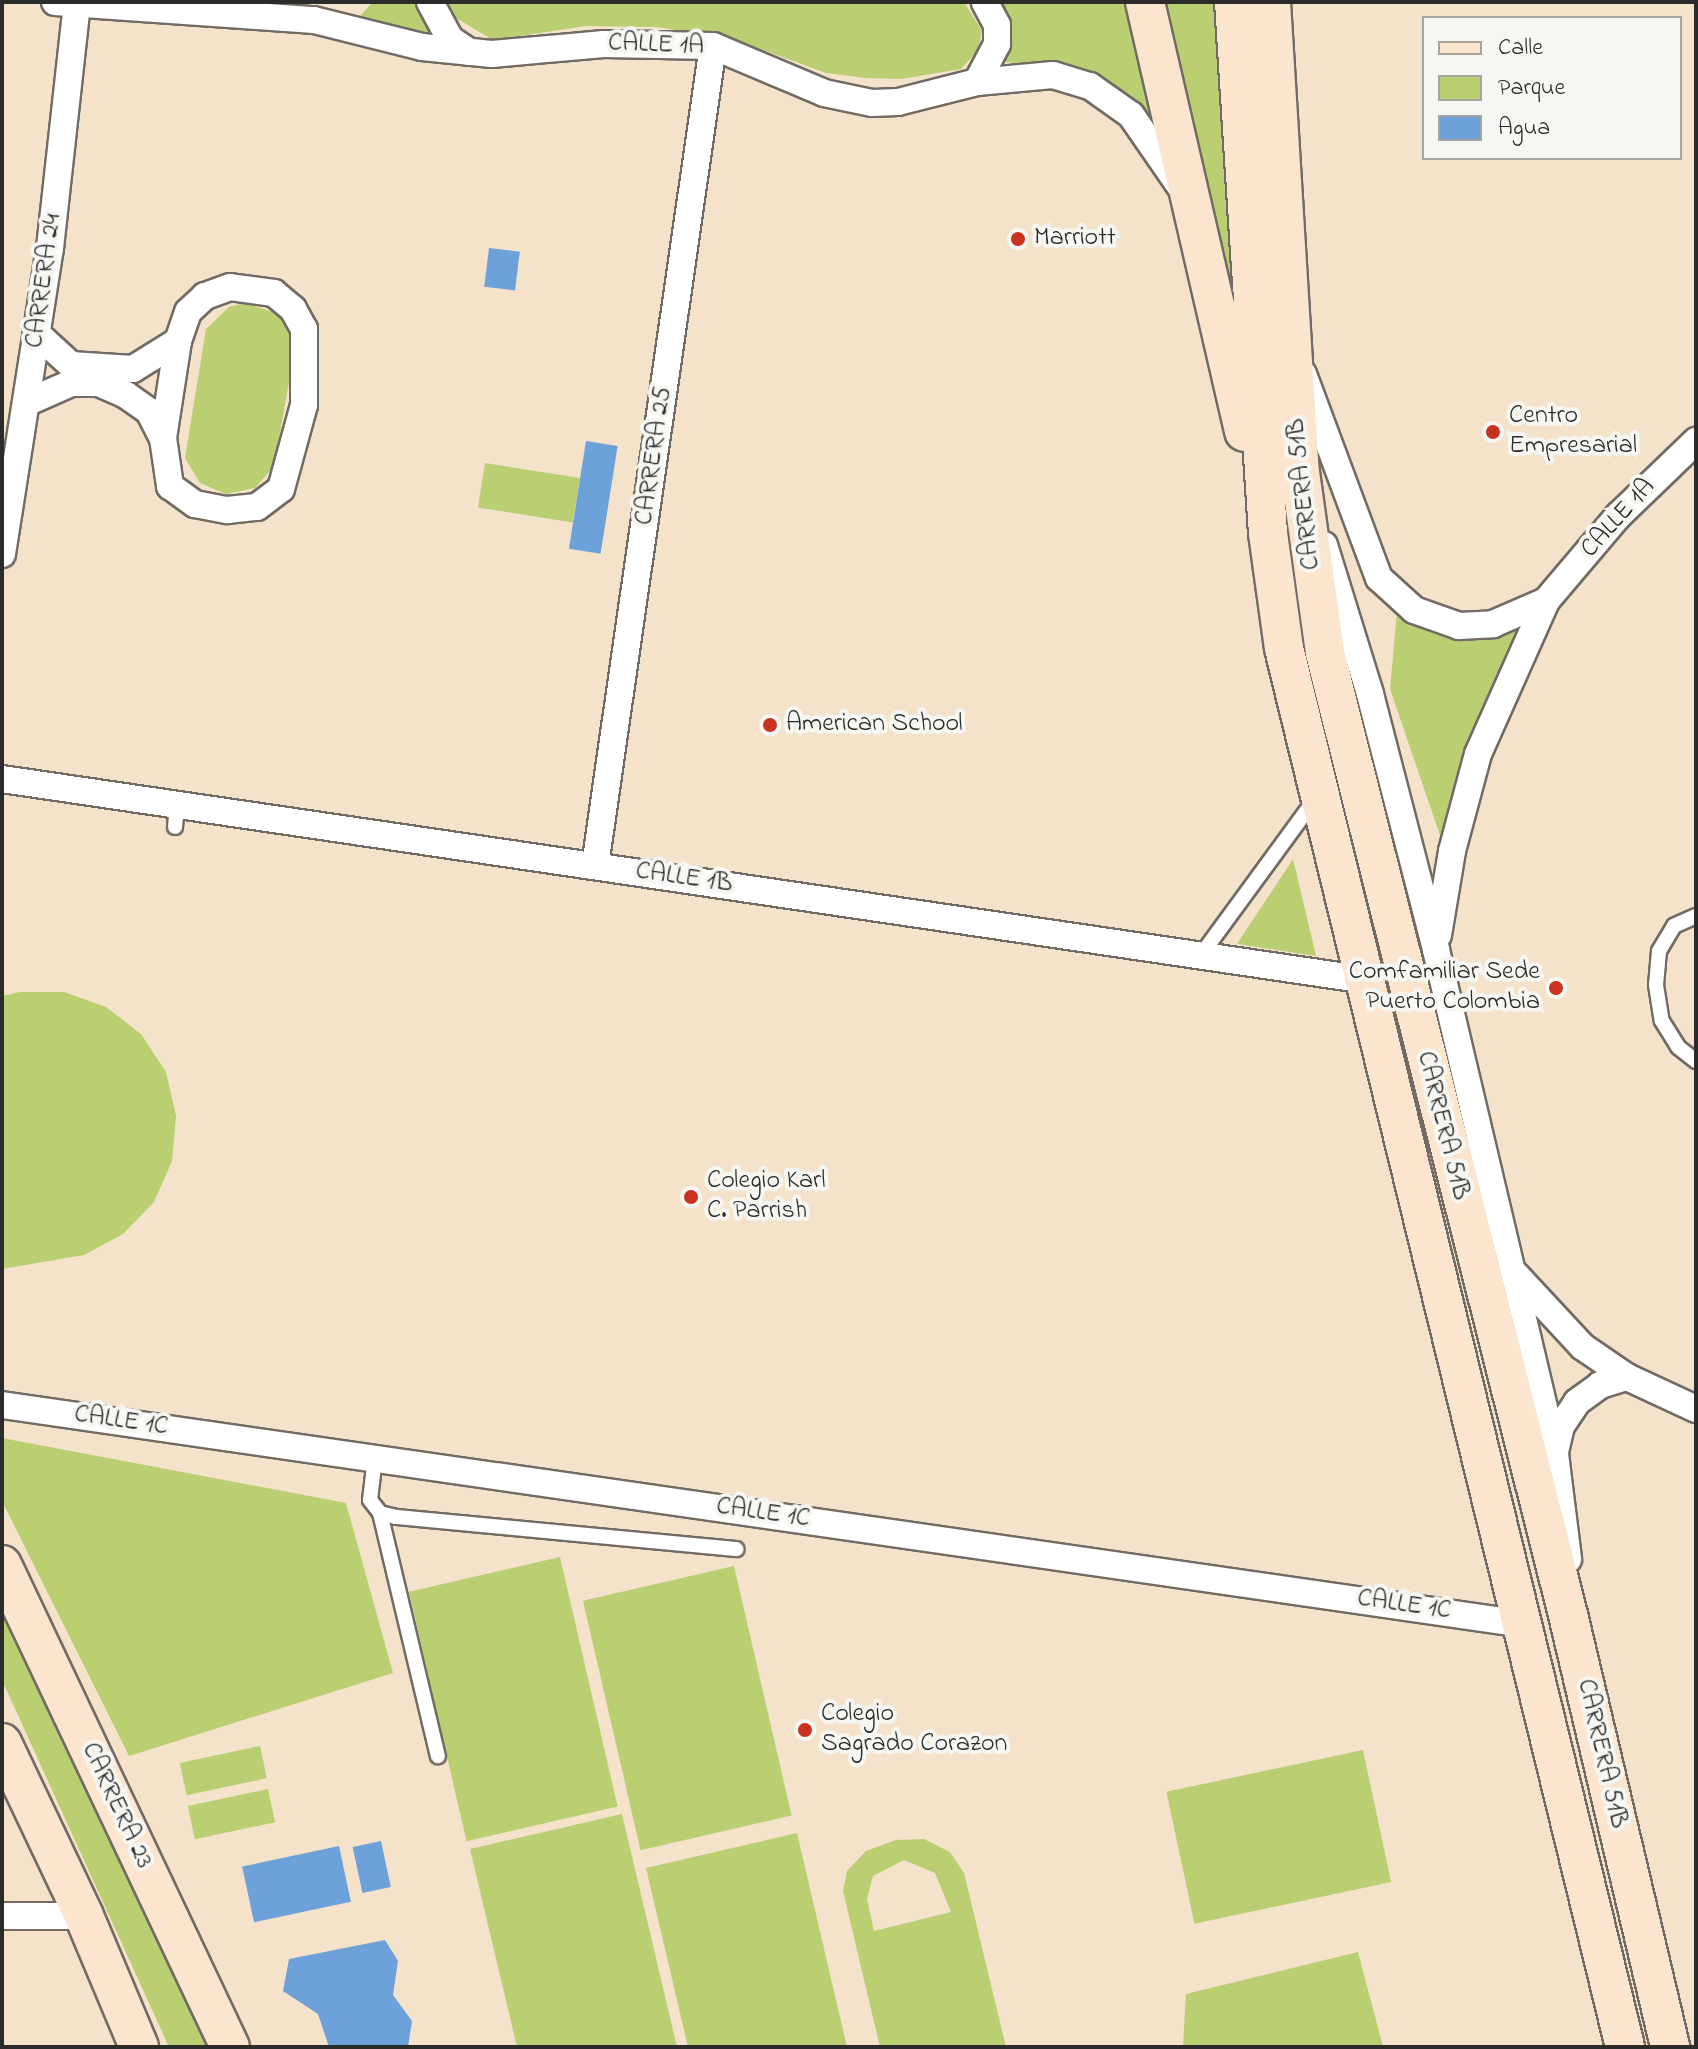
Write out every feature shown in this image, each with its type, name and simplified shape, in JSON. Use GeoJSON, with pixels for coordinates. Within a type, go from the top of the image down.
{"type":"FeatureCollection","features":[{"type":"Feature","properties":{"kind":"main road"},"geometry":{"type":"LineString","coordinates":[[1145,2],[1268,533]]}},
{"type":"Feature","properties":{"kind":"main road","name":"CARRERA 51B"},"geometry":{"type":"LineString","coordinates":[[1234,2],[1268,533],[1284,648],[1625,2047]]}},
{"type":"Feature","properties":{"kind":"main road","name":"CARRERA 51B"},"geometry":{"type":"LineString","coordinates":[[1271,2],[1299,465],[1332,682],[1569,1619],[1670,2047]]}},
{"type":"Feature","properties":{"kind":"main road","name":"CARRERA 23"},"geometry":{"type":"LineString","coordinates":[[2,1565],[230,2047]]}},
{"type":"Feature","properties":{"kind":"main road"},"geometry":{"type":"LineString","coordinates":[[2,1743],[84,1916],[139,2047]]}},
{"type":"Feature","properties":{"kind":"street"},"geometry":{"type":"LineString","coordinates":[[314,20],[339,2]]}},
{"type":"Feature","properties":{"kind":"street"},"geometry":{"type":"LineString","coordinates":[[430,2],[450,39],[469,52]]}},
{"type":"Feature","properties":{"kind":"street"},"geometry":{"type":"LineString","coordinates":[[977,82],[997,44],[997,25],[985,2]]}},
{"type":"Feature","properties":{"kind":"street","name":"CALLE 1A"},"geometry":{"type":"LineString","coordinates":[[71,3],[314,20],[422,47],[469,52],[604,44],[713,46],[824,93],[872,103],[898,102],[977,82],[1053,75],[1090,86],[1145,131],[1191,204]]}},
{"type":"Feature","properties":{"kind":"street","name":"CARRERA 24"},"geometry":{"type":"LineString","coordinates":[[2,554],[38,335],[71,3]]}},
{"type":"Feature","properties":{"kind":"street","name":"CARRERA 25"},"geometry":{"type":"LineString","coordinates":[[595,866],[713,46]]}},
{"type":"Feature","properties":{"kind":"street"},"geometry":{"type":"LineString","coordinates":[[230,287],[274,293],[293,309],[304,329],[304,405],[281,489],[257,507],[227,510],[195,504],[170,486],[163,438],[178,341],[188,312],[205,296],[230,287]]}},
{"type":"Feature","properties":{"kind":"street"},"geometry":{"type":"LineString","coordinates":[[38,335],[71,365],[103,371],[133,369],[178,341]]}},
{"type":"Feature","properties":{"kind":"street"},"geometry":{"type":"LineString","coordinates":[[1294,347],[1364,548],[1392,593],[1427,617],[1459,626],[1503,622],[1546,601]]}},
{"type":"Feature","properties":{"kind":"street"},"geometry":{"type":"LineString","coordinates":[[28,402],[71,383],[99,383],[149,411],[163,438]]}},
{"type":"Feature","properties":{"kind":"street","name":"CALLE 1A"},"geometry":{"type":"LineString","coordinates":[[1546,601],[1619,515],[1696,441]]}},
{"type":"Feature","properties":{"kind":"street"},"geometry":{"type":"LineString","coordinates":[[1299,465],[1370,694],[1436,950],[1555,1454],[1568,1544],[1569,1619]]}},
{"type":"Feature","properties":{"kind":"street"},"geometry":{"type":"LineString","coordinates":[[1436,950],[1452,851],[1478,754],[1546,601]]}},
{"type":"Feature","properties":{"kind":"street","name":"CALLE 1B"},"geometry":{"type":"LineString","coordinates":[[2,779],[176,816],[595,866],[1366,980]]}},
{"type":"Feature","properties":{"kind":"street"},"geometry":{"type":"LineString","coordinates":[[1511,1268],[1583,1347],[1627,1377],[1696,1409]]}},
{"type":"Feature","properties":{"kind":"street"},"geometry":{"type":"LineString","coordinates":[[1555,1454],[1561,1426],[1577,1402],[1600,1385],[1627,1377]]}},
{"type":"Feature","properties":{"kind":"street","name":"CALLE 1C"},"geometry":{"type":"LineString","coordinates":[[2,1405],[1523,1624]]}},
{"type":"Feature","properties":{"kind":"street"},"geometry":{"type":"LineString","coordinates":[[2,1916],[84,1916]]}},
{"type":"Feature","properties":{"kind":"lane"},"geometry":{"type":"LineString","coordinates":[[1201,955],[1320,793]]}},
{"type":"Feature","properties":{"kind":"lane"},"geometry":{"type":"LineString","coordinates":[[1696,916],[1674,926],[1659,951],[1656,985],[1662,1021],[1678,1047],[1696,1061]]}},
{"type":"Feature","properties":{"kind":"lane"},"geometry":{"type":"LineString","coordinates":[[375,1458],[370,1500],[380,1513],[438,1756]]}},
{"type":"Feature","properties":{"kind":"lane"},"geometry":{"type":"LineString","coordinates":[[380,1513],[737,1549]]}},
{"type":"Feature","properties":{"kind":"green space"},"geometry":{"type":"Polygon","coordinates":[[[373,2],[429,2],[443,39],[359,17],[373,2]]]}},
{"type":"Feature","properties":{"kind":"green space"},"geometry":{"type":"Polygon","coordinates":[[[447,2],[964,2],[982,31],[978,50],[961,69],[901,79],[865,78],[826,73],[728,37],[656,27],[586,26],[493,40],[451,15],[447,2]]]}},
{"type":"Feature","properties":{"kind":"green space"},"geometry":{"type":"Polygon","coordinates":[[[996,2],[1137,2],[1168,143],[1115,87],[1065,66],[1003,62],[1007,48],[996,2]]]}},
{"type":"Feature","properties":{"kind":"green space"},"geometry":{"type":"Polygon","coordinates":[[[1163,2],[1217,2],[1243,382],[1163,2]]]}},
{"type":"Feature","properties":{"kind":"green space"},"geometry":{"type":"Polygon","coordinates":[[[245,303],[276,313],[287,325],[294,354],[274,466],[255,488],[226,494],[200,483],[185,458],[206,329],[229,307],[245,303]]]}},
{"type":"Feature","properties":{"kind":"green space"},"geometry":{"type":"Polygon","coordinates":[[[485,463],[580,478],[573,522],[478,507],[485,463]]]}},
{"type":"Feature","properties":{"kind":"green space"},"geometry":{"type":"Polygon","coordinates":[[[1397,612],[1445,637],[1468,641],[1493,638],[1530,618],[1444,847],[1390,689],[1397,612]]]}},
{"type":"Feature","properties":{"kind":"green space"},"geometry":{"type":"Polygon","coordinates":[[[1293,859],[1316,956],[1237,944],[1293,859]]]}},
{"type":"Feature","properties":{"kind":"green space"},"geometry":{"type":"Polygon","coordinates":[[[20,992],[64,992],[106,1007],[141,1034],[166,1072],[176,1116],[172,1161],[154,1202],[123,1234],[84,1255],[2,1269],[2,996],[20,992]]]}},
{"type":"Feature","properties":{"kind":"green space"},"geometry":{"type":"Polygon","coordinates":[[[2,1438],[346,1503],[393,1673],[129,1756],[2,1501],[2,1438]]]}},
{"type":"Feature","properties":{"kind":"green space"},"geometry":{"type":"Polygon","coordinates":[[[560,1557],[618,1806],[467,1841],[409,1592],[560,1557]]]}},
{"type":"Feature","properties":{"kind":"green space"},"geometry":{"type":"Polygon","coordinates":[[[734,1566],[792,1815],[641,1850],[583,1601],[734,1566]]]}},
{"type":"Feature","properties":{"kind":"green space"},"geometry":{"type":"Polygon","coordinates":[[[2,1601],[209,2047],[169,2047],[2,1680],[2,1601]]]}},
{"type":"Feature","properties":{"kind":"green space"},"geometry":{"type":"Polygon","coordinates":[[[260,1746],[267,1778],[187,1795],[180,1763],[260,1746]]]}},
{"type":"Feature","properties":{"kind":"green space"},"geometry":{"type":"Polygon","coordinates":[[[1363,1750],[1391,1882],[1194,1924],[1166,1792],[1363,1750]]]}},
{"type":"Feature","properties":{"kind":"green space"},"geometry":{"type":"Polygon","coordinates":[[[268,1789],[275,1822],[195,1839],[188,1806],[268,1789]]]}},
{"type":"Feature","properties":{"kind":"green space"},"geometry":{"type":"Polygon","coordinates":[[[622,1814],[677,2047],[517,2047],[470,1849],[622,1814]]]}},
{"type":"Feature","properties":{"kind":"green space"},"geometry":{"type":"Polygon","coordinates":[[[797,1833],[847,2047],[688,2047],[646,1868],[797,1833]]]}},
{"type":"Feature","properties":{"kind":"green space"},"geometry":{"type":"Polygon","coordinates":[[[924,1839],[950,1852],[964,1873],[1006,2047],[880,2047],[843,1891],[847,1871],[866,1851],[896,1840],[924,1839]],[[904,1860],[873,1876],[867,1899],[874,1931],[951,1912],[935,1873],[904,1860]]]}},
{"type":"Feature","properties":{"kind":"green space"},"geometry":{"type":"Polygon","coordinates":[[[1358,1952],[1383,2047],[1183,2047],[1186,1994],[1358,1952]]]}},
{"type":"Feature","properties":{"kind":"water"},"geometry":{"type":"Polygon","coordinates":[[[489,248],[520,252],[515,290],[484,287],[489,248]]]}},
{"type":"Feature","properties":{"kind":"water"},"geometry":{"type":"Polygon","coordinates":[[[586,441],[618,446],[601,554],[569,549],[586,441]]]}},
{"type":"Feature","properties":{"kind":"water"},"geometry":{"type":"Polygon","coordinates":[[[381,1841],[391,1887],[362,1893],[353,1847],[381,1841]]]}},
{"type":"Feature","properties":{"kind":"water"},"geometry":{"type":"Polygon","coordinates":[[[339,1846],[351,1902],[254,1922],[242,1867],[339,1846]]]}},
{"type":"Feature","properties":{"kind":"water"},"geometry":{"type":"Polygon","coordinates":[[[385,1940],[398,1961],[393,1995],[412,2021],[408,2047],[329,2047],[318,2014],[283,1991],[289,1959],[385,1940]]]}},
{"type":"Feature","properties":{"kind":"place","name":"Marriott"},"geometry":{"type":"Point","coordinates":[1018,239]}},
{"type":"Feature","properties":{"kind":"place","name":"Centro Empresarial"},"geometry":{"type":"Point","coordinates":[1493,432]}},
{"type":"Feature","properties":{"kind":"place","name":"American School"},"geometry":{"type":"Point","coordinates":[770,725]}},
{"type":"Feature","properties":{"kind":"place","name":"Comfamiliar Sede Puerto Colombia"},"geometry":{"type":"Point","coordinates":[1556,988]}},
{"type":"Feature","properties":{"kind":"place","name":"Colegio Karl C. Parrish"},"geometry":{"type":"Point","coordinates":[691,1197]}},
{"type":"Feature","properties":{"kind":"place","name":"Colegio Sagrado Corazon"},"geometry":{"type":"Point","coordinates":[805,1730]}}]}
